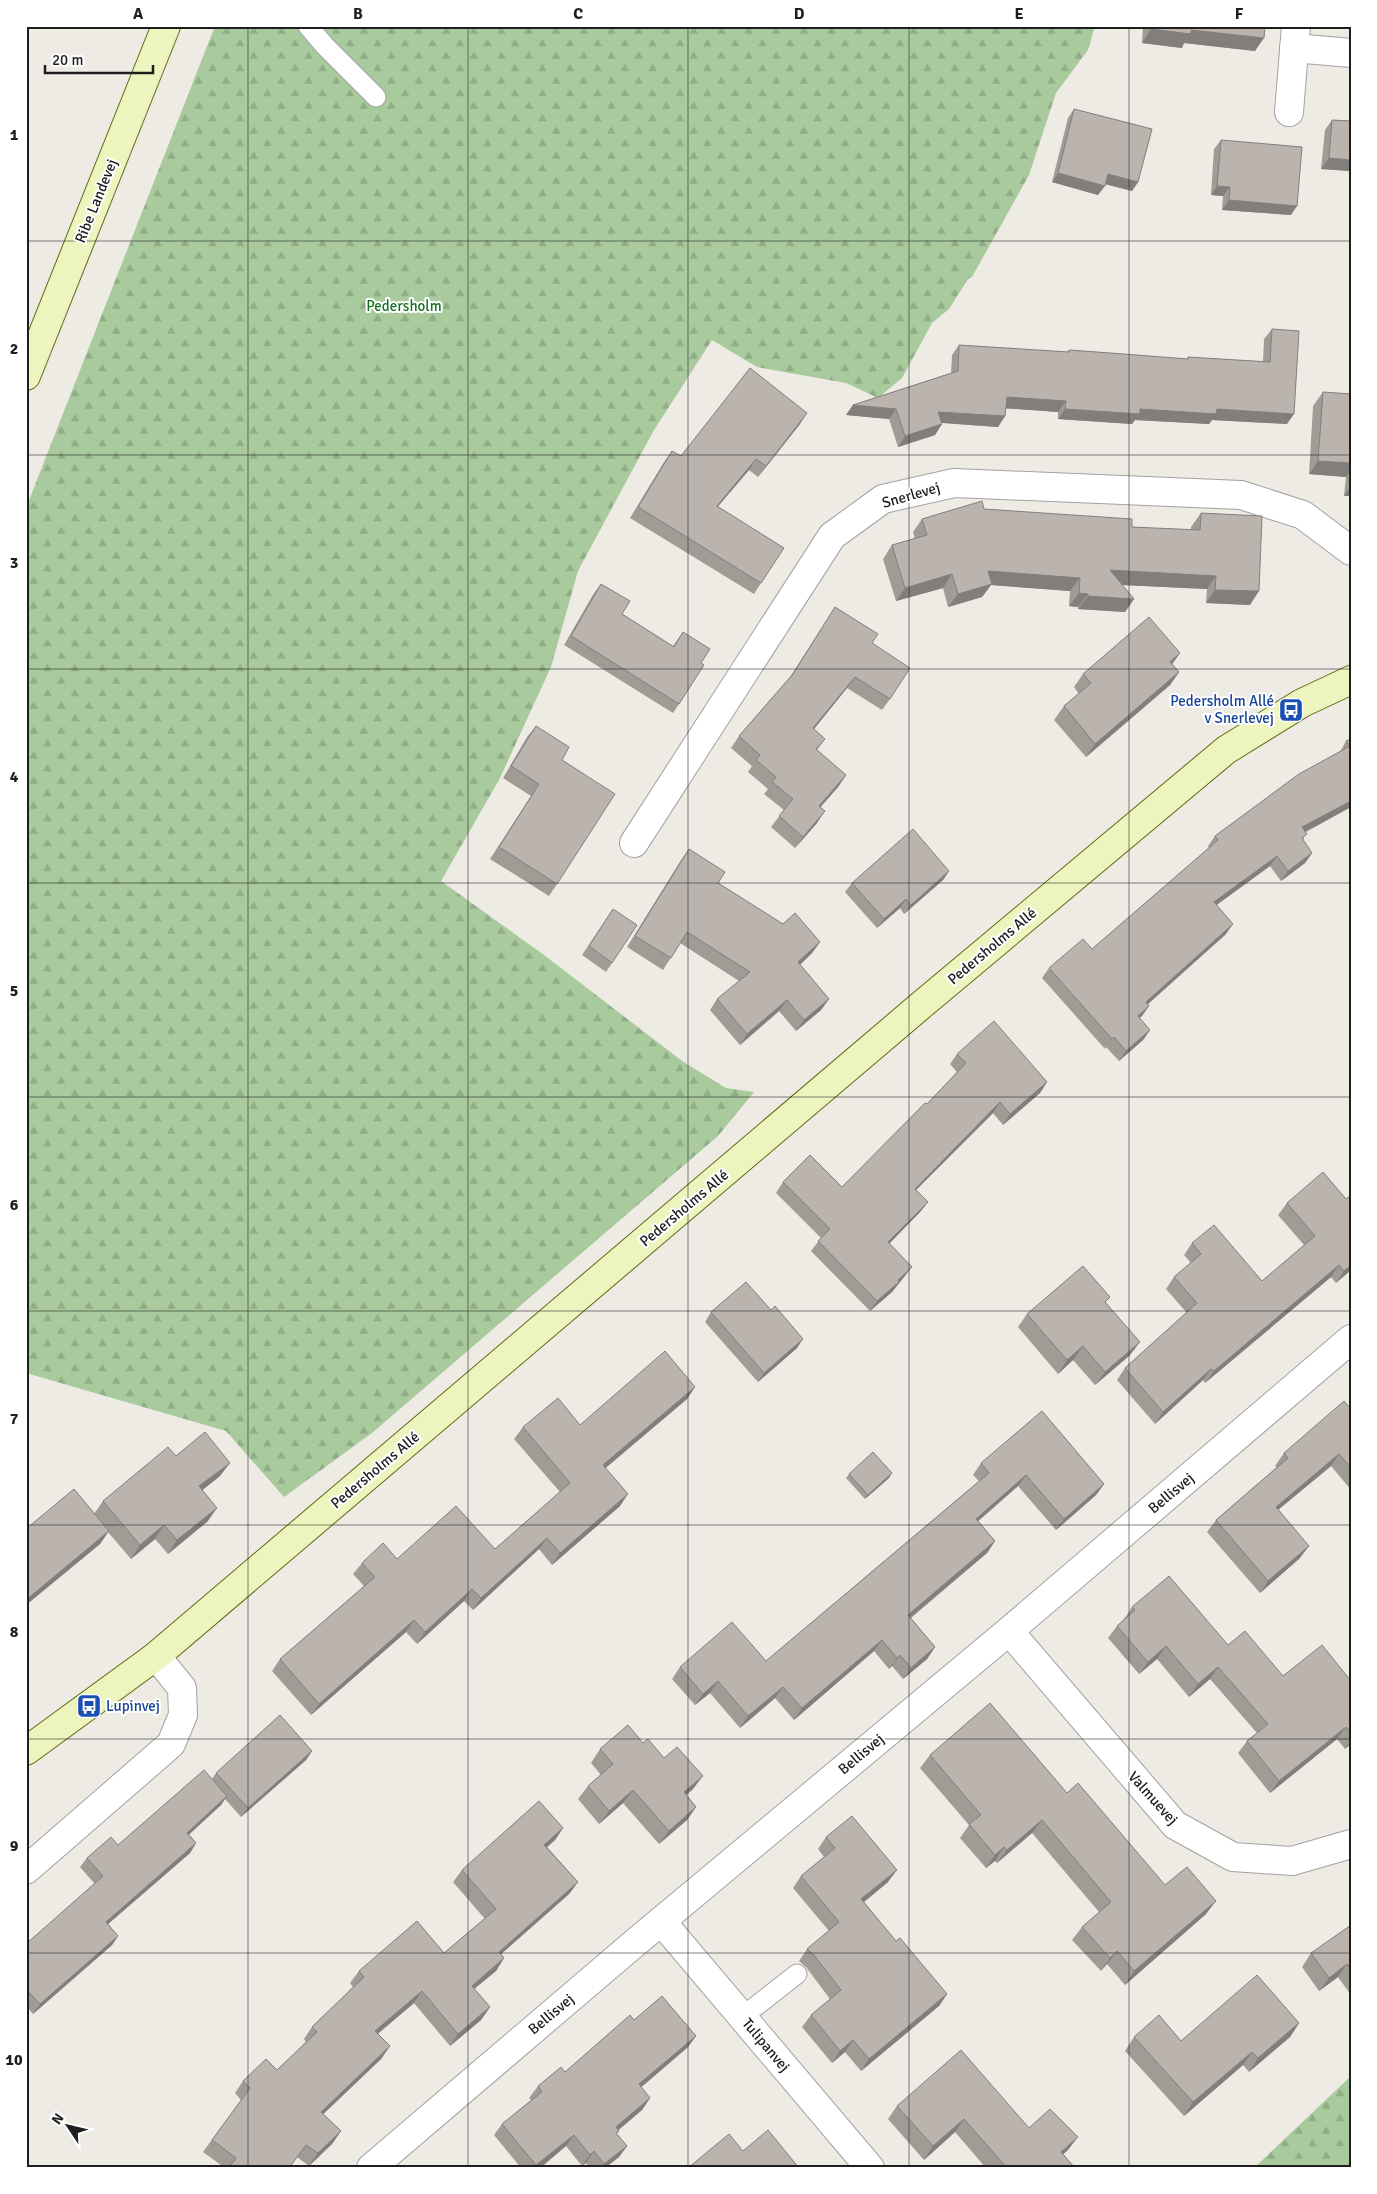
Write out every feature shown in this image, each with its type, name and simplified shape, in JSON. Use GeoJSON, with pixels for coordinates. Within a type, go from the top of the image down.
{"type":"FeatureCollection","features":[{"type":"Feature","properties":{"kind":"street","name":"Ribe Landevej"},"geometry":{"type":"LineString","coordinates":[[26,376],[166,26]]}},
{"type":"Feature","properties":{"kind":"street"},"geometry":{"type":"LineString","coordinates":[[1290,112],[1295,37],[1351,53]]}},
{"type":"Feature","properties":{"kind":"street","name":"Snerlevej"},"geometry":{"type":"LineString","coordinates":[[634,843],[832,536],[884,500],[954,483],[1241,495],[1303,515],[1351,551]]}},
{"type":"Feature","properties":{"kind":"street","name":"Pedersholms Allé"},"geometry":{"type":"LineString","coordinates":[[26,1751],[156,1656],[1226,750],[1302,703],[1351,680]]}},
{"type":"Feature","properties":{"kind":"street","name":"Bellisvej"},"geometry":{"type":"LineString","coordinates":[[371,2168],[661,1921],[1009,1631],[1351,1339]]}},
{"type":"Feature","properties":{"kind":"street","name":"Valmuevej"},"geometry":{"type":"LineString","coordinates":[[1009,1631],[1176,1825],[1234,1857],[1292,1860],[1351,1844]]}},
{"type":"Feature","properties":{"kind":"street"},"geometry":{"type":"LineString","coordinates":[[26,1870],[171,1744],[183,1715],[182,1688],[156,1656]]}},
{"type":"Feature","properties":{"kind":"street","name":"Tulipanvej"},"geometry":{"type":"LineString","coordinates":[[661,1921],[870,2168]]}},
{"type":"Feature","properties":{"kind":"lane"},"geometry":{"type":"LineString","coordinates":[[308,26],[325,46],[376,97]]}},
{"type":"Feature","properties":{"kind":"lane"},"geometry":{"type":"LineString","coordinates":[[742,2017],[797,1974]]}},
{"type":"Feature","properties":{"kind":"green space","name":"Pedersholm"},"geometry":{"type":"Polygon","coordinates":[[[215,26],[1095,26],[1088,50],[1056,93],[1029,175],[972,277],[968,279],[949,309],[932,323],[902,378],[878,398],[846,383],[757,367],[712,340],[654,430],[578,571],[551,667],[499,780],[441,881],[544,955],[682,1061],[726,1088],[754,1092],[718,1136],[372,1433],[284,1497],[226,1431],[26,1373],[26,508],[215,26]]]}},
{"type":"Feature","properties":{"kind":"green space"},"geometry":{"type":"Polygon","coordinates":[[[1351,2076],[1351,2168],[1254,2168],[1351,2076]]]}},
{"type":"Feature","properties":{"kind":"building"},"geometry":{"type":"Polygon","coordinates":[[[1151,26],[1265,26],[1264,38],[1191,30],[1191,34],[1151,29],[1151,26]]]}},
{"type":"Feature","properties":{"kind":"building"},"geometry":{"type":"Polygon","coordinates":[[[1074,109],[1152,129],[1138,182],[1108,174],[1105,186],[1058,173],[1074,109]]]}},
{"type":"Feature","properties":{"kind":"building"},"geometry":{"type":"Polygon","coordinates":[[[1332,120],[1351,121],[1351,160],[1329,158],[1332,120]]]}},
{"type":"Feature","properties":{"kind":"building"},"geometry":{"type":"Polygon","coordinates":[[[1221,140],[1302,147],[1297,206],[1229,200],[1230,187],[1217,186],[1221,140]]]}},
{"type":"Feature","properties":{"kind":"building"},"geometry":{"type":"Polygon","coordinates":[[[1272,329],[1299,331],[1294,414],[1217,409],[1216,414],[1140,409],[1140,414],[1065,409],[1066,401],[1007,397],[1005,416],[938,412],[942,424],[905,436],[896,409],[853,405],[958,371],[959,345],[1270,362],[1272,329]]]}},
{"type":"Feature","properties":{"kind":"building"},"geometry":{"type":"Polygon","coordinates":[[[750,368],[807,413],[766,466],[756,459],[717,506],[784,548],[761,583],[638,507],[672,451],[681,456],[750,368]]]}},
{"type":"Feature","properties":{"kind":"building"},"geometry":{"type":"Polygon","coordinates":[[[1323,392],[1351,394],[1351,463],[1318,461],[1323,392]]]}},
{"type":"Feature","properties":{"kind":"building"},"geometry":{"type":"Polygon","coordinates":[[[982,501],[984,509],[1132,519],[1132,527],[1200,530],[1201,513],[1262,516],[1259,591],[1215,590],[1216,576],[1110,570],[1134,599],[1088,596],[1088,594],[1079,593],[1080,578],[988,571],[992,584],[958,594],[952,574],[905,588],[892,545],[927,535],[922,519],[982,501]]]}},
{"type":"Feature","properties":{"kind":"building"},"geometry":{"type":"Polygon","coordinates":[[[601,584],[630,601],[622,614],[674,647],[683,632],[710,649],[701,663],[704,665],[679,704],[571,636],[601,584]]]}},
{"type":"Feature","properties":{"kind":"building"},"geometry":{"type":"Polygon","coordinates":[[[835,607],[878,634],[872,643],[910,668],[890,699],[855,677],[813,728],[825,739],[816,749],[846,775],[819,806],[825,811],[803,837],[779,816],[793,799],[772,782],[776,777],[756,760],[760,755],[739,736],[793,674],[835,607]]]}},
{"type":"Feature","properties":{"kind":"building"},"geometry":{"type":"Polygon","coordinates":[[[1149,617],[1180,653],[1170,662],[1179,672],[1095,744],[1064,706],[1091,683],[1083,674],[1149,617]]]}},
{"type":"Feature","properties":{"kind":"building"},"geometry":{"type":"Polygon","coordinates":[[[536,726],[569,747],[562,760],[615,794],[557,884],[499,847],[539,784],[511,766],[536,726]]]}},
{"type":"Feature","properties":{"kind":"building"},"geometry":{"type":"Polygon","coordinates":[[[1351,739],[1351,801],[1302,827],[1307,834],[1302,838],[1312,853],[1288,871],[1277,856],[1214,902],[1233,924],[1146,1002],[1149,1006],[1138,1016],[1150,1030],[1126,1051],[1114,1037],[1112,1039],[1049,968],[1083,939],[1092,949],[1218,840],[1215,836],[1299,774],[1350,746],[1346,741],[1351,739]]]}},
{"type":"Feature","properties":{"kind":"building"},"geometry":{"type":"Polygon","coordinates":[[[913,829],[949,871],[911,905],[906,899],[884,919],[852,883],[913,829]]]}},
{"type":"Feature","properties":{"kind":"building"},"geometry":{"type":"Polygon","coordinates":[[[689,849],[725,872],[718,883],[783,924],[795,913],[820,942],[798,962],[829,999],[804,1020],[787,1000],[747,1034],[717,999],[750,972],[687,932],[671,958],[635,936],[689,849]]]}},
{"type":"Feature","properties":{"kind":"building"},"geometry":{"type":"Polygon","coordinates":[[[613,909],[637,925],[612,963],[589,946],[613,909]]]}},
{"type":"Feature","properties":{"kind":"building"},"geometry":{"type":"Polygon","coordinates":[[[994,1021],[1047,1082],[1010,1114],[1000,1102],[915,1189],[928,1202],[888,1242],[912,1267],[898,1280],[899,1282],[877,1301],[818,1241],[830,1229],[783,1182],[810,1155],[842,1187],[966,1063],[957,1054],[994,1021]]]}},
{"type":"Feature","properties":{"kind":"building"},"geometry":{"type":"Polygon","coordinates":[[[1323,1172],[1346,1199],[1351,1195],[1351,1265],[1344,1271],[1339,1265],[1214,1371],[1211,1369],[1163,1412],[1125,1368],[1197,1303],[1174,1277],[1201,1254],[1192,1243],[1214,1225],[1262,1281],[1315,1236],[1287,1203],[1323,1172]]]}},
{"type":"Feature","properties":{"kind":"building"},"geometry":{"type":"Polygon","coordinates":[[[1083,1266],[1110,1297],[1105,1302],[1140,1342],[1105,1372],[1083,1346],[1067,1360],[1027,1314],[1083,1266]]]}},
{"type":"Feature","properties":{"kind":"building"},"geometry":{"type":"Polygon","coordinates":[[[746,1282],[771,1310],[775,1306],[803,1339],[764,1373],[711,1312],[746,1282]]]}},
{"type":"Feature","properties":{"kind":"building"},"geometry":{"type":"Polygon","coordinates":[[[665,1351],[695,1387],[603,1465],[628,1494],[560,1553],[547,1538],[481,1598],[472,1589],[425,1632],[414,1620],[319,1704],[280,1659],[375,1577],[362,1563],[383,1543],[397,1559],[456,1506],[495,1549],[570,1483],[523,1427],[558,1398],[580,1425],[665,1351]]]}},
{"type":"Feature","properties":{"kind":"building"},"geometry":{"type":"Polygon","coordinates":[[[1344,1401],[1351,1407],[1351,1468],[1339,1454],[1276,1507],[1309,1546],[1268,1581],[1216,1520],[1288,1458],[1284,1453],[1344,1401]]]}},
{"type":"Feature","properties":{"kind":"building"},"geometry":{"type":"Polygon","coordinates":[[[1042,1411],[1104,1484],[1064,1519],[1026,1475],[976,1519],[995,1541],[908,1615],[935,1647],[911,1668],[900,1655],[897,1658],[882,1640],[802,1708],[783,1687],[748,1716],[718,1681],[703,1694],[680,1667],[732,1622],[766,1661],[989,1473],[981,1463],[1042,1411]]]}},
{"type":"Feature","properties":{"kind":"building"},"geometry":{"type":"Polygon","coordinates":[[[205,1432],[230,1463],[199,1486],[217,1508],[177,1540],[164,1525],[140,1545],[103,1501],[168,1447],[176,1456],[205,1432]]]}},
{"type":"Feature","properties":{"kind":"building"},"geometry":{"type":"Polygon","coordinates":[[[873,1452],[892,1473],[868,1495],[849,1474],[873,1452]]]}},
{"type":"Feature","properties":{"kind":"building"},"geometry":{"type":"Polygon","coordinates":[[[74,1489],[109,1531],[26,1600],[26,1529],[74,1489]]]}},
{"type":"Feature","properties":{"kind":"building"},"geometry":{"type":"Polygon","coordinates":[[[1169,1576],[1228,1645],[1245,1631],[1283,1676],[1322,1645],[1351,1681],[1351,1733],[1346,1727],[1279,1781],[1247,1741],[1268,1724],[1218,1667],[1198,1684],[1166,1646],[1148,1662],[1117,1626],[1135,1610],[1132,1607],[1169,1576]]]}},
{"type":"Feature","properties":{"kind":"building"},"geometry":{"type":"Polygon","coordinates":[[[990,1703],[1067,1793],[1078,1783],[1165,1885],[1187,1867],[1216,1901],[1134,1971],[1117,1951],[1110,1958],[1082,1927],[1111,1902],[1042,1820],[1007,1850],[1004,1847],[995,1855],[969,1824],[981,1815],[930,1755],[990,1703]]]}},
{"type":"Feature","properties":{"kind":"building"},"geometry":{"type":"Polygon","coordinates":[[[280,1715],[312,1751],[248,1808],[216,1773],[280,1715]]]}},
{"type":"Feature","properties":{"kind":"building"},"geometry":{"type":"Polygon","coordinates":[[[628,1725],[643,1743],[648,1739],[664,1758],[677,1747],[703,1776],[684,1792],[696,1807],[669,1831],[633,1790],[609,1811],[588,1786],[613,1764],[600,1749],[628,1725]]]}},
{"type":"Feature","properties":{"kind":"building"},"geometry":{"type":"Polygon","coordinates":[[[204,1770],[227,1796],[187,1833],[196,1843],[106,1922],[118,1936],[40,2004],[26,1989],[26,1944],[103,1876],[87,1858],[111,1837],[118,1845],[204,1770]]]}},
{"type":"Feature","properties":{"kind":"building"},"geometry":{"type":"Polygon","coordinates":[[[539,1801],[563,1828],[544,1845],[578,1882],[499,1952],[504,1958],[472,1986],[490,2007],[458,2034],[422,1991],[375,2031],[390,2046],[321,2112],[341,2131],[318,2153],[306,2145],[289,2168],[229,2168],[236,2158],[212,2140],[250,2088],[243,2081],[266,2059],[277,2070],[317,2032],[312,2027],[364,1977],[359,1971],[417,1921],[444,1953],[496,1909],[462,1870],[539,1801]]]}},
{"type":"Feature","properties":{"kind":"building"},"geometry":{"type":"Polygon","coordinates":[[[852,1816],[897,1870],[861,1899],[896,1941],[900,1938],[947,1994],[869,2059],[853,2040],[840,2051],[811,2015],[841,1990],[814,1955],[807,1949],[839,1922],[801,1876],[835,1848],[826,1837],[852,1816]]]}},
{"type":"Feature","properties":{"kind":"building"},"geometry":{"type":"Polygon","coordinates":[[[1351,1925],[1351,1969],[1347,1964],[1329,1978],[1311,1953],[1351,1925]]]}},
{"type":"Feature","properties":{"kind":"building"},"geometry":{"type":"Polygon","coordinates":[[[1257,1975],[1299,2023],[1258,2058],[1252,2052],[1193,2102],[1134,2037],[1159,2015],[1181,2041],[1257,1975]]]}},
{"type":"Feature","properties":{"kind":"building"},"geometry":{"type":"Polygon","coordinates":[[[662,1996],[696,2036],[639,2084],[650,2098],[616,2127],[619,2131],[616,2133],[627,2146],[604,2164],[594,2151],[590,2155],[574,2135],[536,2165],[502,2124],[542,2092],[538,2086],[561,2067],[565,2072],[630,2015],[634,2020],[662,1996]]]}},
{"type":"Feature","properties":{"kind":"building"},"geometry":{"type":"Polygon","coordinates":[[[961,2050],[1029,2128],[1050,2109],[1078,2137],[1061,2152],[1075,2168],[1007,2168],[964,2119],[933,2146],[897,2106],[961,2050]]]}},
{"type":"Feature","properties":{"kind":"building"},"geometry":{"type":"Polygon","coordinates":[[[768,2130],[799,2168],[688,2168],[729,2134],[743,2151],[768,2130]]]}},
{"type":"Feature","properties":{"kind":"place","name":"Pedersholm Allé v Snerlevej"},"geometry":{"type":"Point","coordinates":[1291,710]}},
{"type":"Feature","properties":{"kind":"place","name":"Lupinvej"},"geometry":{"type":"Point","coordinates":[89,1706]}}]}
